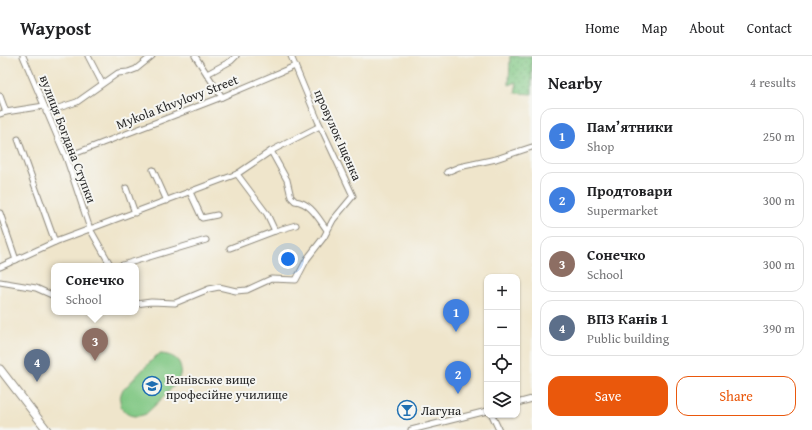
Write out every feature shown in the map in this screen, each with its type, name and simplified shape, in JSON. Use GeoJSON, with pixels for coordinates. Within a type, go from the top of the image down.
{"type":"FeatureCollection","features":[{"type":"Feature","properties":{"kind":"main road"},"geometry":{"type":"LineString","coordinates":[[0,369],[47,430]]}},
{"type":"Feature","properties":{"kind":"street","name":"вулиця Богдана Ступки"},"geometry":{"type":"LineString","coordinates":[[23,56],[66,157],[90,229],[109,263]]}},
{"type":"Feature","properties":{"kind":"street"},"geometry":{"type":"LineString","coordinates":[[88,56],[102,83]]}},
{"type":"Feature","properties":{"kind":"street"},"geometry":{"type":"LineString","coordinates":[[46,112],[77,102],[118,73],[136,69],[152,56]]}},
{"type":"Feature","properties":{"kind":"street"},"geometry":{"type":"LineString","coordinates":[[195,56],[222,97]]}},
{"type":"Feature","properties":{"kind":"street"},"geometry":{"type":"LineString","coordinates":[[207,74],[231,61],[236,56]]}},
{"type":"Feature","properties":{"kind":"street","name":"провулок Іщенка"},"geometry":{"type":"LineString","coordinates":[[139,304],[151,302],[175,303],[209,289],[219,287],[236,291],[247,290],[271,279],[296,280],[307,259],[328,230],[333,220],[354,196],[320,126],[291,56]]}},
{"type":"Feature","properties":{"kind":"street","name":"Mykola Khvylovy Street"},"geometry":{"type":"LineString","coordinates":[[66,157],[222,97],[295,66]]}},
{"type":"Feature","properties":{"kind":"street"},"geometry":{"type":"LineString","coordinates":[[0,96],[6,112]]}},
{"type":"Feature","properties":{"kind":"street"},"geometry":{"type":"LineString","coordinates":[[0,114],[44,106]]}},
{"type":"Feature","properties":{"kind":"street"},"geometry":{"type":"LineString","coordinates":[[0,267],[55,242],[237,174],[271,151],[320,126]]}},
{"type":"Feature","properties":{"kind":"street"},"geometry":{"type":"LineString","coordinates":[[18,140],[55,242]]}},
{"type":"Feature","properties":{"kind":"street"},"geometry":{"type":"LineString","coordinates":[[447,172],[459,166],[496,159],[532,147]]}},
{"type":"Feature","properties":{"kind":"street"},"geometry":{"type":"LineString","coordinates":[[271,151],[287,180],[291,197],[295,201],[308,205],[328,230]]}},
{"type":"Feature","properties":{"kind":"street"},"geometry":{"type":"LineString","coordinates":[[153,170],[167,201]]}},
{"type":"Feature","properties":{"kind":"street"},"geometry":{"type":"LineString","coordinates":[[237,174],[267,214],[276,231]]}},
{"type":"Feature","properties":{"kind":"street"},"geometry":{"type":"LineString","coordinates":[[126,188],[135,213]]}},
{"type":"Feature","properties":{"kind":"street"},"geometry":{"type":"LineString","coordinates":[[190,192],[202,218],[217,215]]}},
{"type":"Feature","properties":{"kind":"street"},"geometry":{"type":"LineString","coordinates":[[0,213],[16,260]]}},
{"type":"Feature","properties":{"kind":"street"},"geometry":{"type":"LineString","coordinates":[[230,248],[296,225]]}},
{"type":"Feature","properties":{"kind":"street"},"geometry":{"type":"LineString","coordinates":[[129,263],[206,240]]}},
{"type":"Feature","properties":{"kind":"street"},"geometry":{"type":"LineString","coordinates":[[0,282],[36,288],[51,295]]}},
{"type":"Feature","properties":{"kind":"street"},"geometry":{"type":"LineString","coordinates":[[520,402],[532,399]]}},
{"type":"Feature","properties":{"kind":"street"},"geometry":{"type":"LineString","coordinates":[[411,430],[484,412]]}},
{"type":"Feature","properties":{"kind":"street"},"geometry":{"type":"LineString","coordinates":[[493,418],[498,430]]}},
{"type":"Feature","properties":{"kind":"green space"},"geometry":{"type":"Polygon","coordinates":[[[510,56],[532,56],[532,94],[515,93],[517,82],[509,85],[510,56]]]}},
{"type":"Feature","properties":{"kind":"green space"},"geometry":{"type":"Polygon","coordinates":[[[161,354],[171,356],[178,360],[181,372],[177,382],[146,414],[140,416],[129,415],[122,408],[120,403],[122,391],[156,356],[161,354]]]}},
{"type":"Feature","properties":{"kind":"place","name":"Пам’ятники"},"geometry":{"type":"Point","coordinates":[456,332]}},
{"type":"Feature","properties":{"kind":"place","name":"Сонечко"},"geometry":{"type":"Point","coordinates":[95,361]}},
{"type":"Feature","properties":{"kind":"place","name":"ВПЗ Канів 1"},"geometry":{"type":"Point","coordinates":[37,382]}},
{"type":"Feature","properties":{"kind":"place","name":"Канівське вище професійне училище"},"geometry":{"type":"Point","coordinates":[152,386]}},
{"type":"Feature","properties":{"kind":"place","name":"Продтовари"},"geometry":{"type":"Point","coordinates":[458,394]}},
{"type":"Feature","properties":{"kind":"place","name":"Лагуна"},"geometry":{"type":"Point","coordinates":[407,410]}}]}
